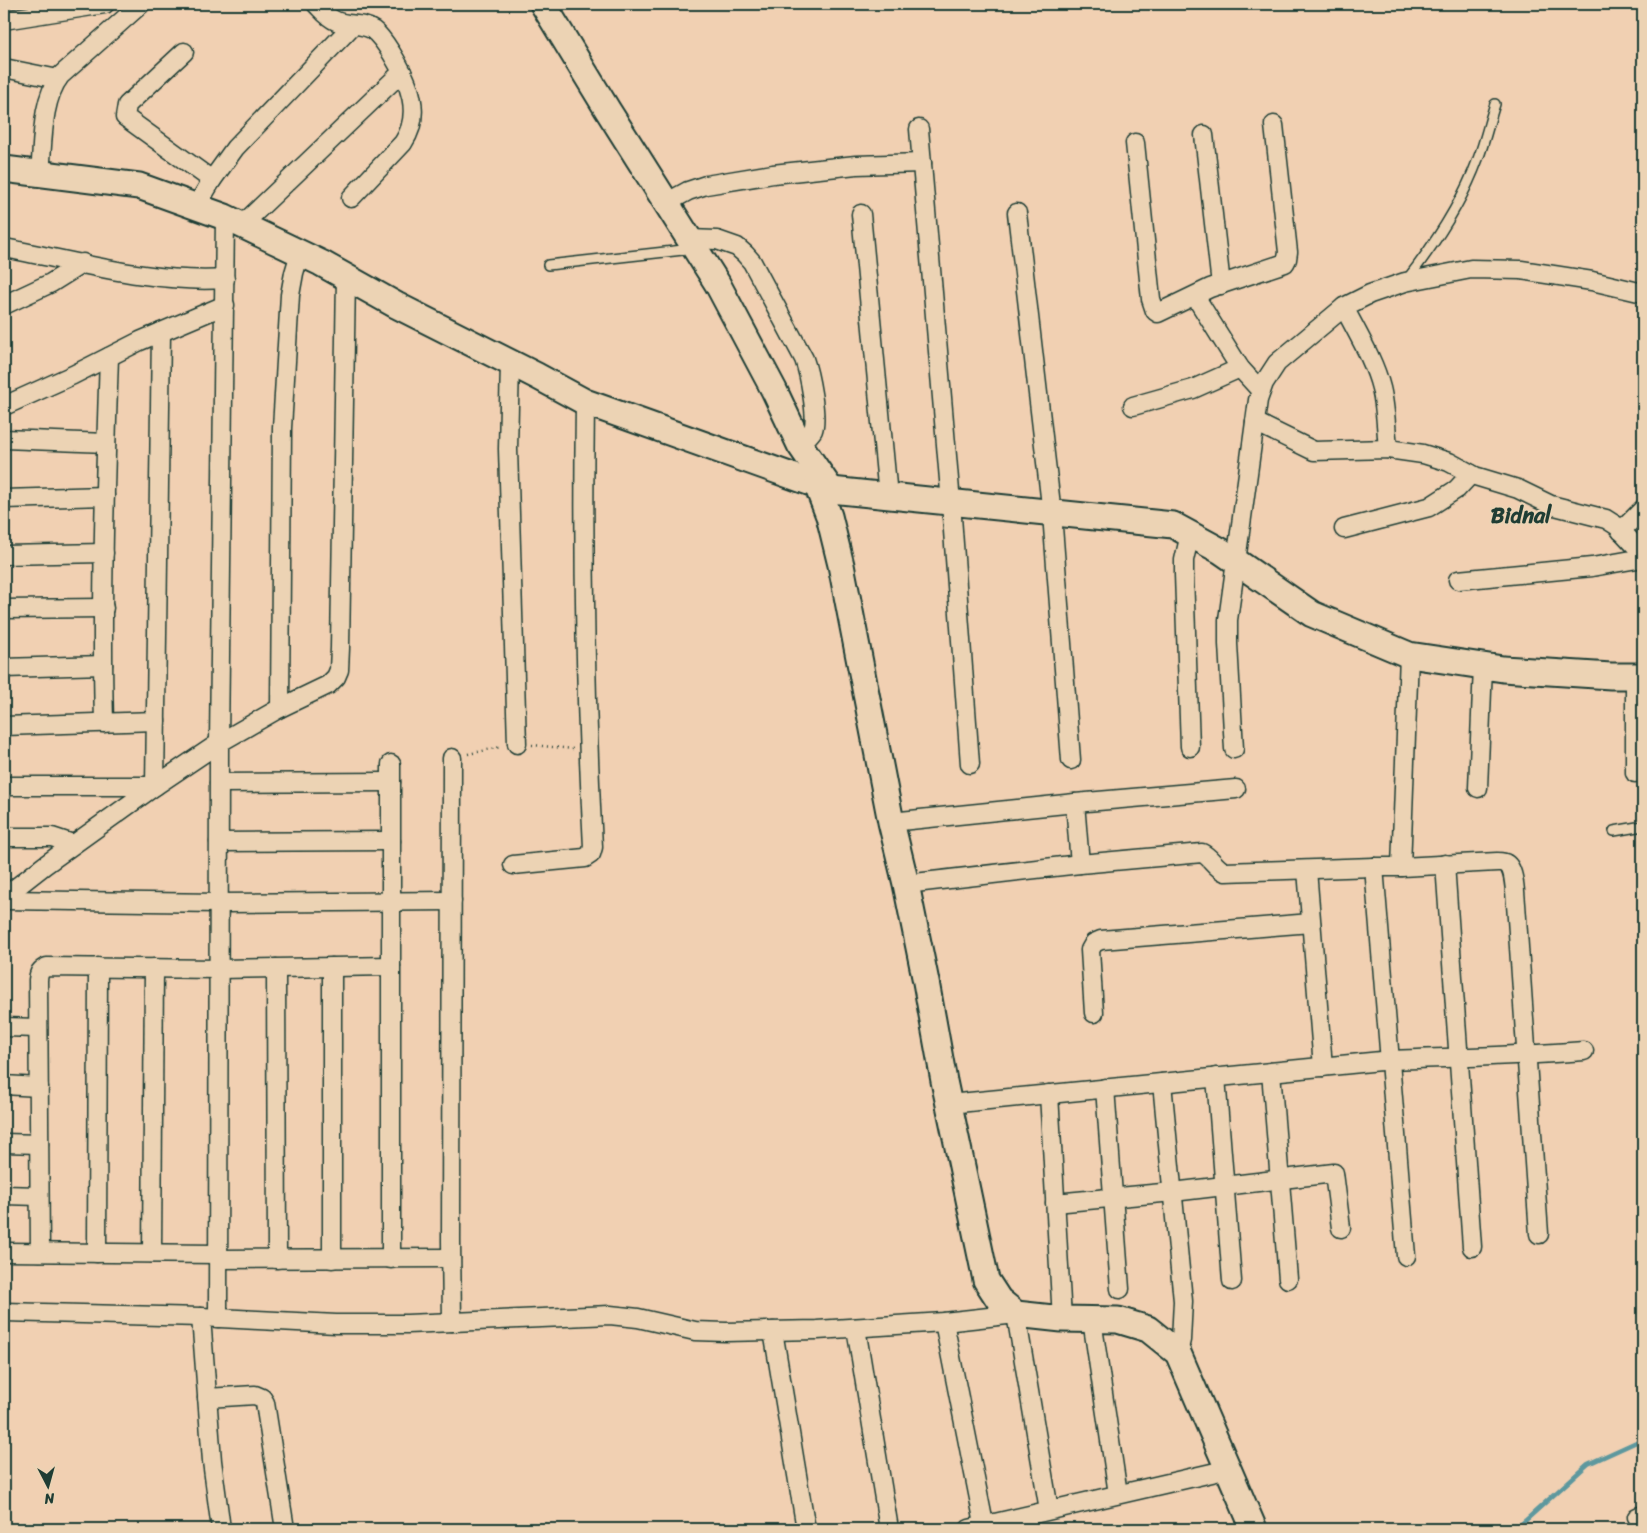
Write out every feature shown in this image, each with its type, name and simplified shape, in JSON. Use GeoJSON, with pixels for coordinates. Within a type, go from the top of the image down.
{"type":"FeatureCollection","features":[{"type":"Feature","properties":{"kind":"main road"},"geometry":{"type":"LineString","coordinates":[[543,4],[726,299],[774,390],[800,445],[824,487],[986,1280],[999,1300],[1016,1314],[1062,1319],[1118,1320],[1148,1329],[1178,1353],[1254,1529]]}},
{"type":"Feature","properties":{"kind":"main road"},"geometry":{"type":"LineString","coordinates":[[4,169],[139,186],[234,221],[300,253],[396,305],[585,402],[824,487],[1052,514],[1173,525],[1221,551],[1312,614],[1409,655],[1483,666],[1601,676],[1639,676]]}},
{"type":"Feature","properties":{"kind":"street"},"geometry":{"type":"LineString","coordinates":[[4,20],[105,4]]}},
{"type":"Feature","properties":{"kind":"street"},"geometry":{"type":"LineString","coordinates":[[316,4],[337,22],[369,28],[375,31],[402,72],[412,98],[414,114],[410,133],[403,143],[351,198]]}},
{"type":"Feature","properties":{"kind":"street"},"geometry":{"type":"LineString","coordinates":[[40,174],[48,96],[58,79],[134,5]]}},
{"type":"Feature","properties":{"kind":"street"},"geometry":{"type":"LineString","coordinates":[[196,207],[212,180],[235,148],[353,25]]}},
{"type":"Feature","properties":{"kind":"street"},"geometry":{"type":"LineString","coordinates":[[184,52],[127,106],[125,117],[130,123],[212,180]]}},
{"type":"Feature","properties":{"kind":"street"},"geometry":{"type":"LineString","coordinates":[[4,68],[58,79]]}},
{"type":"Feature","properties":{"kind":"street"},"geometry":{"type":"LineString","coordinates":[[221,1529],[212,1461],[207,1398],[209,1318],[218,1257],[219,743],[225,278],[234,221],[402,72]]}},
{"type":"Feature","properties":{"kind":"street"},"geometry":{"type":"LineString","coordinates":[[1135,143],[1153,305],[1158,313],[1221,284],[1278,267],[1285,263],[1287,259],[1274,125]]}},
{"type":"Feature","properties":{"kind":"street"},"geometry":{"type":"LineString","coordinates":[[919,129],[951,503],[970,764]]}},
{"type":"Feature","properties":{"kind":"street"},"geometry":{"type":"LineString","coordinates":[[1204,135],[1221,284]]}},
{"type":"Feature","properties":{"kind":"street"},"geometry":{"type":"LineString","coordinates":[[666,203],[688,191],[706,185],[773,174],[856,165],[922,163]]}},
{"type":"Feature","properties":{"kind":"street"},"geometry":{"type":"LineString","coordinates":[[1017,213],[1052,514],[1071,760]]}},
{"type":"Feature","properties":{"kind":"street"},"geometry":{"type":"LineString","coordinates":[[861,214],[888,496]]}},
{"type":"Feature","properties":{"kind":"street"},"geometry":{"type":"LineString","coordinates":[[692,244],[717,240],[736,247],[752,262],[774,302],[804,359],[810,379],[814,423],[812,431],[800,445]]}},
{"type":"Feature","properties":{"kind":"street"},"geometry":{"type":"LineString","coordinates":[[4,248],[164,277],[208,280],[225,278]]}},
{"type":"Feature","properties":{"kind":"street"},"geometry":{"type":"LineString","coordinates":[[280,708],[282,428],[290,295],[300,253]]}},
{"type":"Feature","properties":{"kind":"street"},"geometry":{"type":"LineString","coordinates":[[4,305],[51,283],[83,263]]}},
{"type":"Feature","properties":{"kind":"street"},"geometry":{"type":"LineString","coordinates":[[1234,748],[1228,628],[1258,400],[1264,383],[1277,363],[1344,307],[1370,294],[1405,282],[1471,269],[1521,270],[1592,281],[1643,293]]}},
{"type":"Feature","properties":{"kind":"street"},"geometry":{"type":"LineString","coordinates":[[4,898],[73,844],[219,743],[280,708],[328,685],[336,678],[339,670],[346,277]]}},
{"type":"Feature","properties":{"kind":"street"},"geometry":{"type":"LineString","coordinates":[[1195,296],[1240,368],[1261,391]]}},
{"type":"Feature","properties":{"kind":"street"},"geometry":{"type":"LineString","coordinates":[[4,406],[224,305]]}},
{"type":"Feature","properties":{"kind":"street"},"geometry":{"type":"LineString","coordinates":[[1344,307],[1381,387],[1388,449]]}},
{"type":"Feature","properties":{"kind":"street"},"geometry":{"type":"LineString","coordinates":[[155,786],[162,332]]}},
{"type":"Feature","properties":{"kind":"street"},"geometry":{"type":"LineString","coordinates":[[104,723],[104,553],[110,356]]}},
{"type":"Feature","properties":{"kind":"street"},"geometry":{"type":"LineString","coordinates":[[510,362],[508,449],[517,744]]}},
{"type":"Feature","properties":{"kind":"street"},"geometry":{"type":"LineString","coordinates":[[1133,406],[1194,388],[1240,368]]}},
{"type":"Feature","properties":{"kind":"street"},"geometry":{"type":"LineString","coordinates":[[513,865],[585,858],[591,854],[593,847],[588,750],[583,540],[585,402]]}},
{"type":"Feature","properties":{"kind":"street"},"geometry":{"type":"LineString","coordinates":[[1255,422],[1314,451],[1388,449],[1423,454],[1449,462],[1471,474],[1518,489],[1552,506],[1606,520],[1621,530],[1643,556],[1592,567],[1458,580]]}},
{"type":"Feature","properties":{"kind":"street"},"geometry":{"type":"LineString","coordinates":[[4,438],[106,443]]}},
{"type":"Feature","properties":{"kind":"street"},"geometry":{"type":"LineString","coordinates":[[1344,529],[1429,507],[1457,489],[1471,474]]}},
{"type":"Feature","properties":{"kind":"street"},"geometry":{"type":"LineString","coordinates":[[4,499],[105,496]]}},
{"type":"Feature","properties":{"kind":"street"},"geometry":{"type":"LineString","coordinates":[[1621,530],[1643,509]]}},
{"type":"Feature","properties":{"kind":"street"},"geometry":{"type":"LineString","coordinates":[[1190,534],[1184,560],[1190,747]]}},
{"type":"Feature","properties":{"kind":"street"},"geometry":{"type":"LineString","coordinates":[[4,555],[104,553]]}},
{"type":"Feature","properties":{"kind":"street"},"geometry":{"type":"LineString","coordinates":[[4,609],[104,608]]}},
{"type":"Feature","properties":{"kind":"street"},"geometry":{"type":"LineString","coordinates":[[1402,866],[1409,655]]}},
{"type":"Feature","properties":{"kind":"street"},"geometry":{"type":"LineString","coordinates":[[4,668],[103,665]]}},
{"type":"Feature","properties":{"kind":"street"},"geometry":{"type":"LineString","coordinates":[[1478,788],[1483,666]]}},
{"type":"Feature","properties":{"kind":"street"},"geometry":{"type":"LineString","coordinates":[[1635,773],[1639,676]]}},
{"type":"Feature","properties":{"kind":"street"},"geometry":{"type":"LineString","coordinates":[[4,726],[156,721]]}},
{"type":"Feature","properties":{"kind":"street"},"geometry":{"type":"LineString","coordinates":[[452,758],[452,1322]]}},
{"type":"Feature","properties":{"kind":"street"},"geometry":{"type":"LineString","coordinates":[[391,764],[391,1259]]}},
{"type":"Feature","properties":{"kind":"street"},"geometry":{"type":"LineString","coordinates":[[220,783],[391,782]]}},
{"type":"Feature","properties":{"kind":"street"},"geometry":{"type":"LineString","coordinates":[[4,786],[155,786]]}},
{"type":"Feature","properties":{"kind":"street"},"geometry":{"type":"LineString","coordinates":[[891,822],[1236,789]]}},
{"type":"Feature","properties":{"kind":"street"},"geometry":{"type":"LineString","coordinates":[[1076,803],[1080,864]]}},
{"type":"Feature","properties":{"kind":"street"},"geometry":{"type":"LineString","coordinates":[[4,837],[52,837],[73,844]]}},
{"type":"Feature","properties":{"kind":"street"},"geometry":{"type":"LineString","coordinates":[[219,842],[391,841]]}},
{"type":"Feature","properties":{"kind":"street"},"geometry":{"type":"LineString","coordinates":[[906,884],[1080,864],[1202,853],[1206,854],[1219,870],[1225,872],[1505,862],[1510,866],[1516,904],[1539,1234]]}},
{"type":"Feature","properties":{"kind":"street"},"geometry":{"type":"LineString","coordinates":[[1445,864],[1472,1247]]}},
{"type":"Feature","properties":{"kind":"street"},"geometry":{"type":"LineString","coordinates":[[1374,867],[1406,1256]]}},
{"type":"Feature","properties":{"kind":"street"},"geometry":{"type":"LineString","coordinates":[[1307,870],[1323,1067]]}},
{"type":"Feature","properties":{"kind":"street"},"geometry":{"type":"LineString","coordinates":[[4,898],[219,904],[452,901]]}},
{"type":"Feature","properties":{"kind":"street"},"geometry":{"type":"LineString","coordinates":[[1094,1013],[1090,950],[1094,944],[1101,940],[1311,923]]}},
{"type":"Feature","properties":{"kind":"street"},"geometry":{"type":"LineString","coordinates":[[40,1252],[38,980],[41,969],[47,967],[219,969],[391,966]]}},
{"type":"Feature","properties":{"kind":"street"},"geometry":{"type":"LineString","coordinates":[[97,1252],[98,967]]}},
{"type":"Feature","properties":{"kind":"street"},"geometry":{"type":"LineString","coordinates":[[332,967],[332,1259]]}},
{"type":"Feature","properties":{"kind":"street"},"geometry":{"type":"LineString","coordinates":[[152,1253],[154,968]]}},
{"type":"Feature","properties":{"kind":"street"},"geometry":{"type":"LineString","coordinates":[[276,968],[276,1259]]}},
{"type":"Feature","properties":{"kind":"street"},"geometry":{"type":"LineString","coordinates":[[4,1027],[38,1028]]}},
{"type":"Feature","properties":{"kind":"street"},"geometry":{"type":"LineString","coordinates":[[949,1104],[1391,1060],[1458,1056],[1526,1056],[1584,1051]]}},
{"type":"Feature","properties":{"kind":"street"},"geometry":{"type":"LineString","coordinates":[[1271,1072],[1288,1279]]}},
{"type":"Feature","properties":{"kind":"street"},"geometry":{"type":"LineString","coordinates":[[1216,1077],[1232,1281]]}},
{"type":"Feature","properties":{"kind":"street"},"geometry":{"type":"LineString","coordinates":[[1162,1083],[1183,1301],[1181,1340],[1178,1353]]}},
{"type":"Feature","properties":{"kind":"street"},"geometry":{"type":"LineString","coordinates":[[4,1086],[38,1087]]}},
{"type":"Feature","properties":{"kind":"street"},"geometry":{"type":"LineString","coordinates":[[1106,1088],[1120,1289]]}},
{"type":"Feature","properties":{"kind":"street"},"geometry":{"type":"LineString","coordinates":[[1049,1094],[1062,1319]]}},
{"type":"Feature","properties":{"kind":"street"},"geometry":{"type":"LineString","coordinates":[[4,1143],[39,1144]]}},
{"type":"Feature","properties":{"kind":"street"},"geometry":{"type":"LineString","coordinates":[[1055,1203],[1172,1192],[1334,1173],[1341,1228]]}},
{"type":"Feature","properties":{"kind":"street"},"geometry":{"type":"LineString","coordinates":[[4,1195],[39,1196]]}},
{"type":"Feature","properties":{"kind":"street"},"geometry":{"type":"LineString","coordinates":[[4,1252],[152,1253],[276,1259],[451,1258]]}},
{"type":"Feature","properties":{"kind":"street"},"geometry":{"type":"LineString","coordinates":[[4,1312],[336,1324],[452,1322],[610,1315],[638,1318],[696,1331],[856,1328],[944,1322],[1016,1314],[1049,1510]]}},
{"type":"Feature","properties":{"kind":"street"},"geometry":{"type":"LineString","coordinates":[[1092,1320],[1118,1494]]}},
{"type":"Feature","properties":{"kind":"street"},"geometry":{"type":"LineString","coordinates":[[944,1322],[980,1528],[1049,1510],[1229,1469]]}},
{"type":"Feature","properties":{"kind":"street"},"geometry":{"type":"LineString","coordinates":[[856,1328],[889,1529]]}},
{"type":"Feature","properties":{"kind":"street"},"geometry":{"type":"LineString","coordinates":[[773,1331],[806,1529]]}},
{"type":"Feature","properties":{"kind":"street"},"geometry":{"type":"LineString","coordinates":[[207,1398],[255,1395],[262,1398],[265,1403],[285,1529]]}},
{"type":"Feature","properties":{"kind":"lane"},"geometry":{"type":"LineString","coordinates":[[1405,282],[1431,248],[1461,197],[1478,160],[1495,104]]}},
{"type":"Feature","properties":{"kind":"lane"},"geometry":{"type":"LineString","coordinates":[[548,265],[692,244]]}},
{"type":"Feature","properties":{"kind":"lane"},"geometry":{"type":"LineString","coordinates":[[1614,831],[1643,826]]}},
{"type":"Feature","properties":{"kind":"waterway"},"geometry":{"type":"LineString","coordinates":[[1516,1529],[1588,1464],[1643,1439]]}},
{"type":"Feature","properties":{"kind":"district","name":"Bidnal"},"geometry":{"type":"Point","coordinates":[1521,515]}}]}
